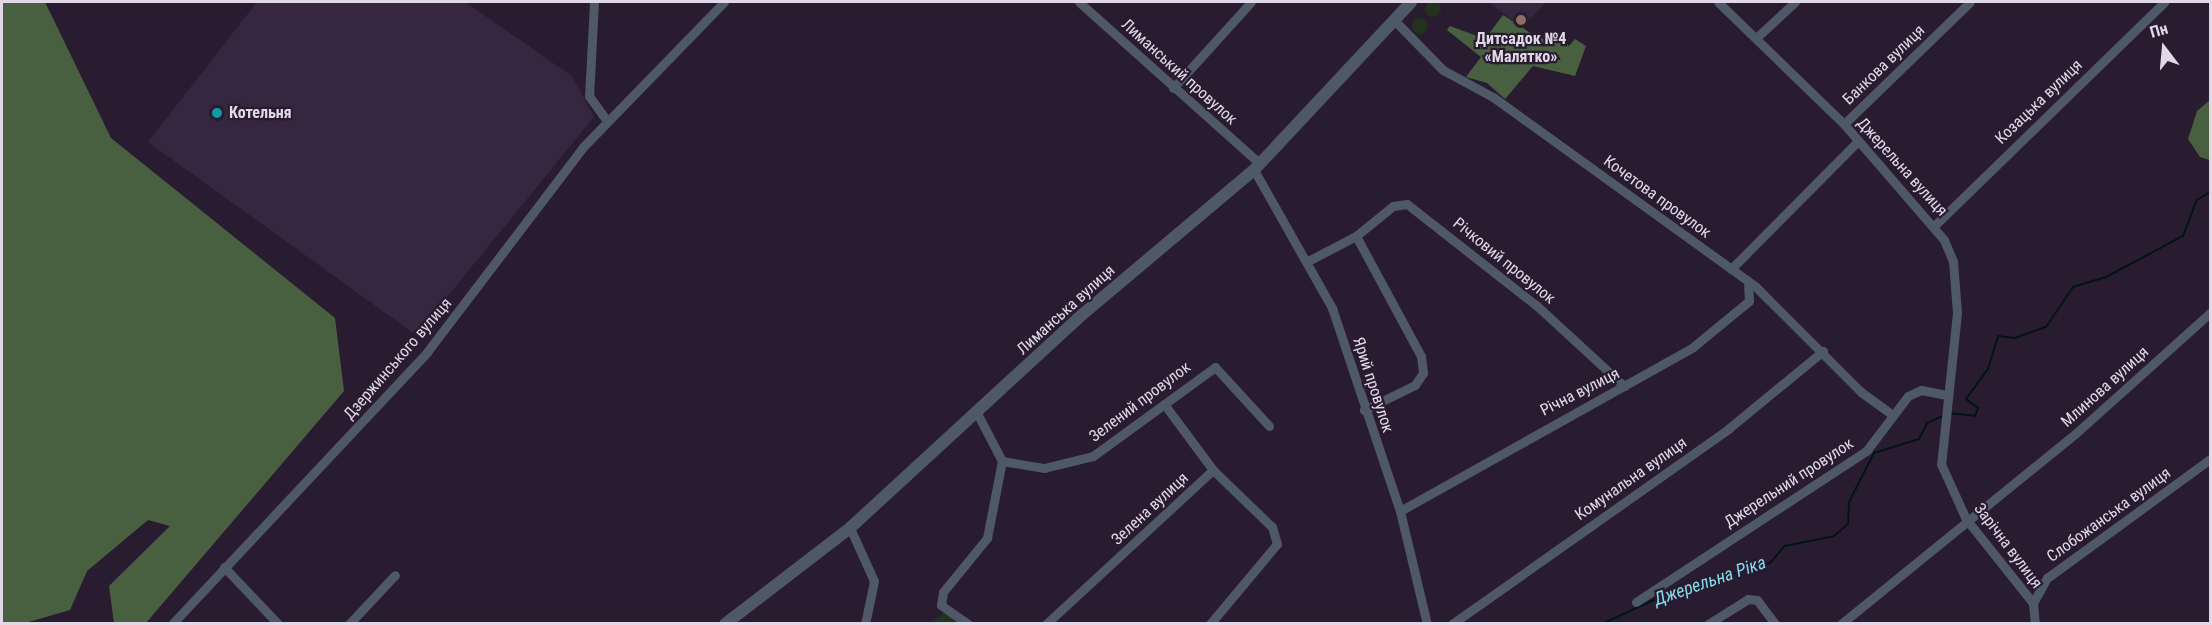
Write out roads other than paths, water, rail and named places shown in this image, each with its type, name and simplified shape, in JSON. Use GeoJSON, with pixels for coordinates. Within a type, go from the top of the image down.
{"type":"FeatureCollection","features":[{"type":"Feature","properties":{"kind":"street"},"geometry":{"type":"LineString","coordinates":[[594,2],[590,96],[607,121]]}},
{"type":"Feature","properties":{"kind":"street","name":"Дзержинського вулиця"},"geometry":{"type":"LineString","coordinates":[[172,624],[427,352],[607,121],[724,2]]}},
{"type":"Feature","properties":{"kind":"street","name":"Лиманський провулок"},"geometry":{"type":"LineString","coordinates":[[1079,2],[1257,167]]}},
{"type":"Feature","properties":{"kind":"street"},"geometry":{"type":"LineString","coordinates":[[1173,88],[1251,2]]}},
{"type":"Feature","properties":{"kind":"street","name":"Лиманська вулиця"},"geometry":{"type":"LineString","coordinates":[[725,624],[850,528],[978,415],[1086,312],[1257,167],[1411,2]]}},
{"type":"Feature","properties":{"kind":"street","name":"Джерельна вулиця"},"geometry":{"type":"LineString","coordinates":[[1718,2],[1844,124],[1857,142],[1935,225],[1953,261],[1957,296],[1946,418]]}},
{"type":"Feature","properties":{"kind":"street"},"geometry":{"type":"LineString","coordinates":[[1756,38],[1795,2]]}},
{"type":"Feature","properties":{"kind":"street","name":"Банкова вулиця"},"geometry":{"type":"LineString","coordinates":[[1844,124],[1971,2]]}},
{"type":"Feature","properties":{"kind":"street","name":"Козацька вулиця"},"geometry":{"type":"LineString","coordinates":[[1935,225],[2164,2]]}},
{"type":"Feature","properties":{"kind":"street","name":"Кочетова провулок"},"geometry":{"type":"LineString","coordinates":[[1394,20],[1443,70],[1493,97],[1748,281],[1890,413]]}},
{"type":"Feature","properties":{"kind":"street"},"geometry":{"type":"LineString","coordinates":[[1731,269],[1857,142]]}},
{"type":"Feature","properties":{"kind":"street","name":"Ярий провулок"},"geometry":{"type":"LineString","coordinates":[[1257,167],[1332,308],[1364,410],[1400,511],[1427,624]]}},
{"type":"Feature","properties":{"kind":"street","name":"Річковий провулок"},"geometry":{"type":"LineString","coordinates":[[1308,261],[1356,236],[1393,206],[1407,204],[1536,305],[1624,386]]}},
{"type":"Feature","properties":{"kind":"street"},"geometry":{"type":"LineString","coordinates":[[1356,236],[1421,356],[1423,373],[1415,385],[1364,410]]}},
{"type":"Feature","properties":{"kind":"street","name":"Річна вулиця"},"geometry":{"type":"LineString","coordinates":[[1400,511],[1693,347],[1749,301],[1748,281]]}},
{"type":"Feature","properties":{"kind":"street","name":"Млинова вулиця"},"geometry":{"type":"LineString","coordinates":[[1966,519],[2017,481],[2211,313]]}},
{"type":"Feature","properties":{"kind":"street","name":"Комунальна вулиця"},"geometry":{"type":"LineString","coordinates":[[1452,624],[1728,429],[1823,351]]}},
{"type":"Feature","properties":{"kind":"street","name":"Зелений провулок"},"geometry":{"type":"LineString","coordinates":[[1002,461],[1044,468],[1093,456],[1215,367],[1269,426]]}},
{"type":"Feature","properties":{"kind":"street","name":"Джерельний провулок"},"geometry":{"type":"LineString","coordinates":[[1636,602],[1867,450],[1890,413],[1921,390],[1947,399]]}},
{"type":"Feature","properties":{"kind":"street","name":"Зелена вулиця"},"geometry":{"type":"LineString","coordinates":[[1046,624],[1213,470],[1164,404]]}},
{"type":"Feature","properties":{"kind":"street"},"geometry":{"type":"LineString","coordinates":[[968,624],[941,605],[943,592],[987,538],[1002,461],[978,415]]}},
{"type":"Feature","properties":{"kind":"street","name":"Зарічна вулиця"},"geometry":{"type":"LineString","coordinates":[[1946,418],[1941,464],[1966,519],[2032,603],[2035,624]]}},
{"type":"Feature","properties":{"kind":"street","name":"Слобожанська вулиця"},"geometry":{"type":"LineString","coordinates":[[2032,603],[2047,578],[2211,459]]}},
{"type":"Feature","properties":{"kind":"street"},"geometry":{"type":"LineString","coordinates":[[1210,624],[1277,544],[1272,527],[1213,470]]}},
{"type":"Feature","properties":{"kind":"street"},"geometry":{"type":"LineString","coordinates":[[1841,624],[1966,519]]}},
{"type":"Feature","properties":{"kind":"street"},"geometry":{"type":"LineString","coordinates":[[850,528],[874,581],[865,624]]}},
{"type":"Feature","properties":{"kind":"street"},"geometry":{"type":"LineString","coordinates":[[224,567],[278,624]]}},
{"type":"Feature","properties":{"kind":"street"},"geometry":{"type":"LineString","coordinates":[[349,624],[395,574]]}},
{"type":"Feature","properties":{"kind":"street"},"geometry":{"type":"LineString","coordinates":[[1708,624],[1748,599],[1756,600],[1775,624]]}},
{"type":"Feature","properties":{"kind":"waterway","name":"Джерельна Ріка"},"geometry":{"type":"LineString","coordinates":[[1948,413],[1975,416],[1978,408],[1966,399],[1988,369],[1998,336],[2015,338],[2046,327],[2073,287],[2108,276],[2183,236],[2197,200],[2210,192]]}},
{"type":"Feature","properties":{"kind":"waterway","name":"Джерельна Ріка"},"geometry":{"type":"LineString","coordinates":[[1602,624],[1673,591],[1770,563],[1785,546],[1834,536],[1848,524],[1849,502],[1874,453],[1919,439],[1927,423],[1943,416]]}},
{"type":"Feature","properties":{"kind":"place","name":"Дитсадок №4 «Малятко»"},"geometry":{"type":"Point","coordinates":[1521,20]}},
{"type":"Feature","properties":{"kind":"place","name":"Котельня"},"geometry":{"type":"Point","coordinates":[217,113]}}]}
